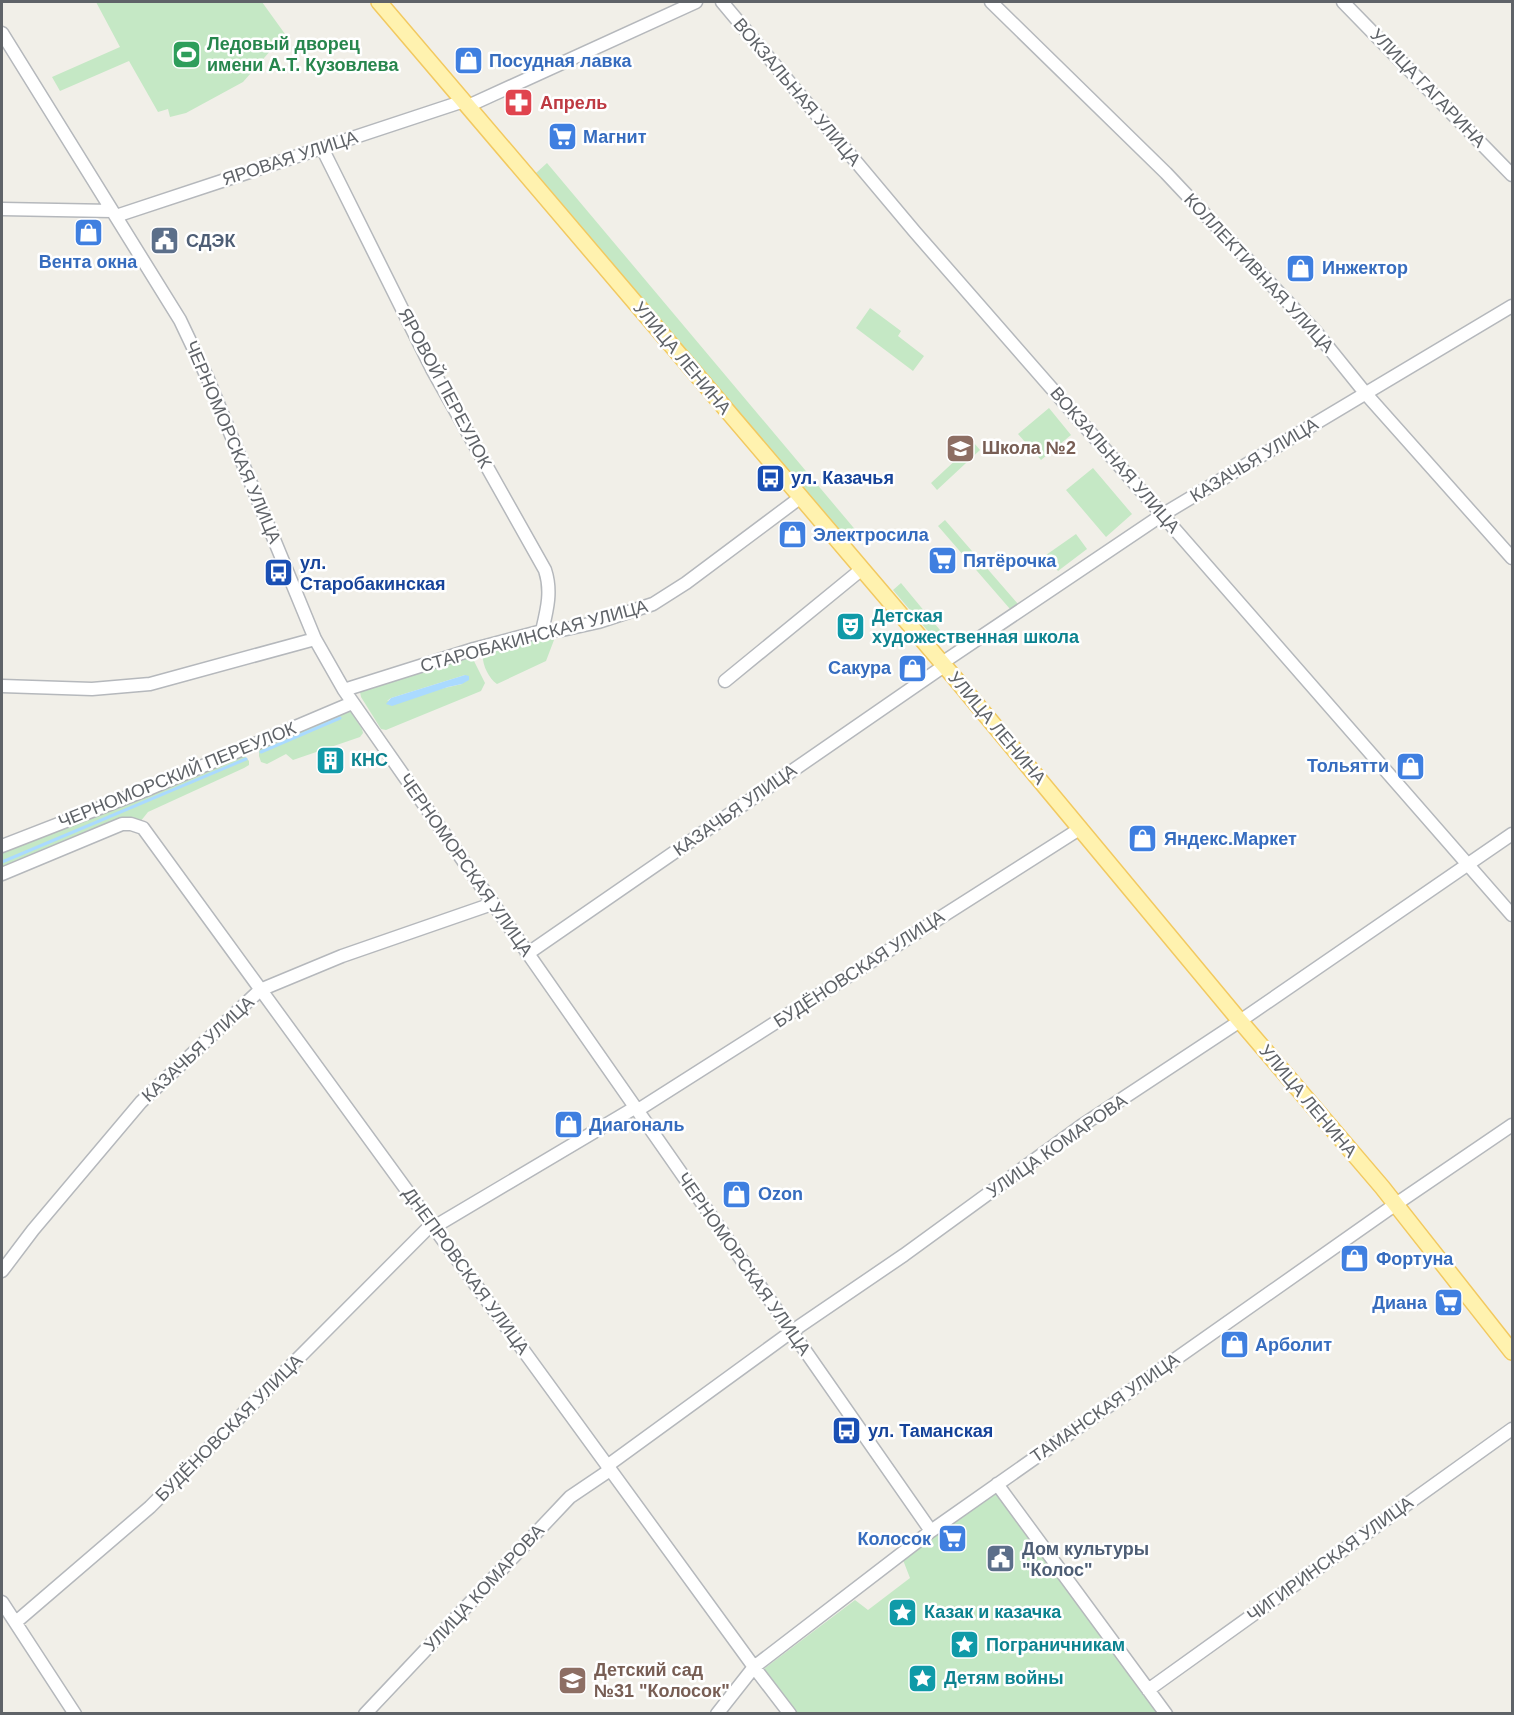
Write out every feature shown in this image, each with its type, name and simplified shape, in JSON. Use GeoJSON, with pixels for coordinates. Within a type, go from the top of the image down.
{"type":"FeatureCollection","features":[{"type":"Feature","properties":{"kind":"main road","name":"УЛИЦА ЛЕНИНА"},"geometry":{"type":"LineString","coordinates":[[379,2],[1081,828],[1240,1021],[1396,1204],[1512,1352]]}},
{"type":"Feature","properties":{"kind":"street","name":"ЯРОВАЯ УЛИЦА"},"geometry":{"type":"LineString","coordinates":[[2,208],[114,213],[466,104],[696,2]]}},
{"type":"Feature","properties":{"kind":"street","name":"ВОКЗАЛЬНАЯ УЛИЦА"},"geometry":{"type":"LineString","coordinates":[[722,2],[864,173],[1512,915]]}},
{"type":"Feature","properties":{"kind":"street","name":"КОЛЛЕКТИВНАЯ УЛИЦА"},"geometry":{"type":"LineString","coordinates":[[991,2],[1166,173],[1316,332],[1366,394],[1512,558]]}},
{"type":"Feature","properties":{"kind":"street","name":"УЛИЦА ГАГАРИНА"},"geometry":{"type":"LineString","coordinates":[[1343,2],[1512,175]]}},
{"type":"Feature","properties":{"kind":"street","name":"ЧЕРНОМОРСКАЯ УЛИЦА"},"geometry":{"type":"LineString","coordinates":[[2,33],[168,299],[195,351],[315,639],[352,703],[931,1531]]}},
{"type":"Feature","properties":{"kind":"street","name":"ЯРОВОЙ ПЕРЕУЛОК"},"geometry":{"type":"LineString","coordinates":[[322,148],[432,369],[545,570],[548,579],[549,603],[542,631]]}},
{"type":"Feature","properties":{"kind":"street","name":"КАЗАЧЬЯ УЛИЦА"},"geometry":{"type":"LineString","coordinates":[[527,954],[1162,514],[1512,306]]}},
{"type":"Feature","properties":{"kind":"street","name":"СТАРОБАКИНСКАЯ УЛИЦА"},"geometry":{"type":"LineString","coordinates":[[344,690],[474,649],[542,631],[562,630],[598,622],[653,604],[686,584],[801,497]]}},
{"type":"Feature","properties":{"kind":"street"},"geometry":{"type":"LineString","coordinates":[[725,681],[862,569]]}},
{"type":"Feature","properties":{"kind":"street"},"geometry":{"type":"LineString","coordinates":[[2,686],[92,689],[141,686],[315,639]]}},
{"type":"Feature","properties":{"kind":"street","name":"ЧЕРНОМОРСКИЙ ПЕРЕУЛОК"},"geometry":{"type":"LineString","coordinates":[[2,846],[352,703]]}},
{"type":"Feature","properties":{"kind":"street","name":"ДНЕПРОВСКАЯ УЛИЦА"},"geometry":{"type":"LineString","coordinates":[[2,874],[122,824],[143,828],[754,1668],[790,1713]]}},
{"type":"Feature","properties":{"kind":"street","name":"БУДЁНОВСКАЯ УЛИЦА"},"geometry":{"type":"LineString","coordinates":[[16,1622],[166,1492],[433,1226],[637,1109],[1081,828]]}},
{"type":"Feature","properties":{"kind":"street","name":"УЛИЦА КОМАРОВА"},"geometry":{"type":"LineString","coordinates":[[365,1713],[570,1497],[791,1332],[904,1255],[1081,1126],[1240,1021],[1512,834]]}},
{"type":"Feature","properties":{"kind":"street","name":"КАЗАЧЬЯ УЛИЦА"},"geometry":{"type":"LineString","coordinates":[[2,1271],[33,1230],[141,1102],[260,990],[342,956],[492,904]]}},
{"type":"Feature","properties":{"kind":"street","name":"ТАМАНСКАЯ УЛИЦА"},"geometry":{"type":"LineString","coordinates":[[717,1713],[754,1668],[931,1531],[1512,1125]]}},
{"type":"Feature","properties":{"kind":"street","name":"ЧИГИРИНСКАЯ УЛИЦА"},"geometry":{"type":"LineString","coordinates":[[1148,1690],[1512,1429]]}},
{"type":"Feature","properties":{"kind":"street"},"geometry":{"type":"LineString","coordinates":[[997,1484],[1166,1713]]}},
{"type":"Feature","properties":{"kind":"street"},"geometry":{"type":"LineString","coordinates":[[2,1602],[75,1713]]}},
{"type":"Feature","properties":{"kind":"green space","name":"Ледовый дворец имени А.Т. Кузовлева"},"geometry":{"type":"Polygon","coordinates":[[[96,2],[262,2],[285,34],[243,82],[186,113],[170,117],[168,109],[158,112],[129,61],[60,91],[52,77],[120,47],[96,2]]]}},
{"type":"Feature","properties":{"kind":"green space"},"geometry":{"type":"Polygon","coordinates":[[[547,163],[858,533],[845,539],[536,173],[547,163]]]}},
{"type":"Feature","properties":{"kind":"green space"},"geometry":{"type":"Polygon","coordinates":[[[870,308],[901,331],[898,336],[924,356],[913,371],[856,328],[870,308]]]}},
{"type":"Feature","properties":{"kind":"green space"},"geometry":{"type":"Polygon","coordinates":[[[1049,408],[1071,435],[1041,460],[1018,434],[1049,408]]]}},
{"type":"Feature","properties":{"kind":"green space"},"geometry":{"type":"Polygon","coordinates":[[[974,443],[980,450],[937,490],[931,483],[974,443]]]}},
{"type":"Feature","properties":{"kind":"green space"},"geometry":{"type":"Polygon","coordinates":[[[1093,468],[1132,514],[1106,537],[1066,490],[1093,468]]]}},
{"type":"Feature","properties":{"kind":"green space"},"geometry":{"type":"Polygon","coordinates":[[[945,520],[1018,604],[1010,609],[938,526],[945,520]]]}},
{"type":"Feature","properties":{"kind":"green space"},"geometry":{"type":"Polygon","coordinates":[[[1076,534],[1087,549],[1058,571],[1046,555],[1076,534]]]}},
{"type":"Feature","properties":{"kind":"green space"},"geometry":{"type":"Polygon","coordinates":[[[901,583],[940,630],[932,636],[893,590],[901,583]]]}},
{"type":"Feature","properties":{"kind":"green space"},"geometry":{"type":"Polygon","coordinates":[[[548,636],[554,640],[546,661],[497,684],[488,674],[484,665],[483,652],[548,636]]]}},
{"type":"Feature","properties":{"kind":"green space"},"geometry":{"type":"Polygon","coordinates":[[[471,655],[485,683],[481,691],[386,730],[381,729],[361,697],[360,692],[363,689],[471,655]],[[465,675],[387,701],[462,684],[465,675]]]}},
{"type":"Feature","properties":{"kind":"green space"},"geometry":{"type":"Polygon","coordinates":[[[349,709],[362,729],[363,733],[360,737],[293,760],[286,754],[267,764],[261,762],[259,749],[349,709]]]}},
{"type":"Feature","properties":{"kind":"green space"},"geometry":{"type":"Polygon","coordinates":[[[242,753],[249,761],[249,765],[148,812],[140,822],[2,872],[2,852],[242,753]]]}},
{"type":"Feature","properties":{"kind":"green space"},"geometry":{"type":"Polygon","coordinates":[[[995,1492],[1161,1713],[794,1713],[761,1671],[855,1600],[868,1610],[910,1578],[903,1560],[995,1492]]]}},
{"type":"Feature","properties":{"kind":"water"},"geometry":{"type":"Polygon","coordinates":[[[465,675],[469,676],[469,680],[462,684],[392,706],[386,704],[391,698],[465,675]]]}},
{"type":"Feature","properties":{"kind":"waterway"},"geometry":{"type":"LineString","coordinates":[[261,752],[340,718]]}},
{"type":"Feature","properties":{"kind":"waterway"},"geometry":{"type":"LineString","coordinates":[[2,862],[246,759]]}},
{"type":"Feature","properties":{"kind":"place","name":"Ледовый дворец имени А.Т. Кузовлева"},"geometry":{"type":"Point","coordinates":[186,54]}},
{"type":"Feature","properties":{"kind":"place","name":"Посудная лавка"},"geometry":{"type":"Point","coordinates":[468,61]}},
{"type":"Feature","properties":{"kind":"place","name":"Апрель"},"geometry":{"type":"Point","coordinates":[519,103]}},
{"type":"Feature","properties":{"kind":"place","name":"Магнит"},"geometry":{"type":"Point","coordinates":[562,137]}},
{"type":"Feature","properties":{"kind":"place","name":"Вента окна"},"geometry":{"type":"Point","coordinates":[88,233]}},
{"type":"Feature","properties":{"kind":"place","name":"СДЭК"},"geometry":{"type":"Point","coordinates":[165,241]}},
{"type":"Feature","properties":{"kind":"place","name":"Инжектор"},"geometry":{"type":"Point","coordinates":[1301,268]}},
{"type":"Feature","properties":{"kind":"place","name":"Школа №2"},"geometry":{"type":"Point","coordinates":[961,448]}},
{"type":"Feature","properties":{"kind":"place","name":"ул. Казачья"},"geometry":{"type":"Point","coordinates":[770,478]}},
{"type":"Feature","properties":{"kind":"place","name":"Электросила"},"geometry":{"type":"Point","coordinates":[792,535]}},
{"type":"Feature","properties":{"kind":"place","name":"Пятёрочка"},"geometry":{"type":"Point","coordinates":[942,561]}},
{"type":"Feature","properties":{"kind":"place","name":"ул. Старобакинская"},"geometry":{"type":"Point","coordinates":[279,573]}},
{"type":"Feature","properties":{"kind":"place","name":"Детская художественная школа"},"geometry":{"type":"Point","coordinates":[851,626]}},
{"type":"Feature","properties":{"kind":"place","name":"Сакура"},"geometry":{"type":"Point","coordinates":[912,668]}},
{"type":"Feature","properties":{"kind":"place","name":"КНС"},"geometry":{"type":"Point","coordinates":[330,760]}},
{"type":"Feature","properties":{"kind":"place","name":"Тольятти"},"geometry":{"type":"Point","coordinates":[1410,766]}},
{"type":"Feature","properties":{"kind":"place","name":"Яндекс.Маркет"},"geometry":{"type":"Point","coordinates":[1143,839]}},
{"type":"Feature","properties":{"kind":"place","name":"Диагональ"},"geometry":{"type":"Point","coordinates":[568,1125]}},
{"type":"Feature","properties":{"kind":"place","name":"Ozon"},"geometry":{"type":"Point","coordinates":[737,1194]}},
{"type":"Feature","properties":{"kind":"place","name":"Фортуна"},"geometry":{"type":"Point","coordinates":[1355,1259]}},
{"type":"Feature","properties":{"kind":"place","name":"Диана"},"geometry":{"type":"Point","coordinates":[1448,1303]}},
{"type":"Feature","properties":{"kind":"place","name":"Арболит"},"geometry":{"type":"Point","coordinates":[1234,1345]}},
{"type":"Feature","properties":{"kind":"place","name":"ул. Таманская"},"geometry":{"type":"Point","coordinates":[847,1431]}},
{"type":"Feature","properties":{"kind":"place","name":"Колосок"},"geometry":{"type":"Point","coordinates":[952,1539]}},
{"type":"Feature","properties":{"kind":"place","name":"Дом культуры \"Колос\""},"geometry":{"type":"Point","coordinates":[1001,1559]}},
{"type":"Feature","properties":{"kind":"place","name":"Казак и казачка"},"geometry":{"type":"Point","coordinates":[903,1612]}},
{"type":"Feature","properties":{"kind":"place","name":"Пограничникам"},"geometry":{"type":"Point","coordinates":[965,1645]}},
{"type":"Feature","properties":{"kind":"place","name":"Детям войны"},"geometry":{"type":"Point","coordinates":[923,1678]}},
{"type":"Feature","properties":{"kind":"place","name":"Детский сад №31 \"Колосок\""},"geometry":{"type":"Point","coordinates":[573,1680]}}]}
